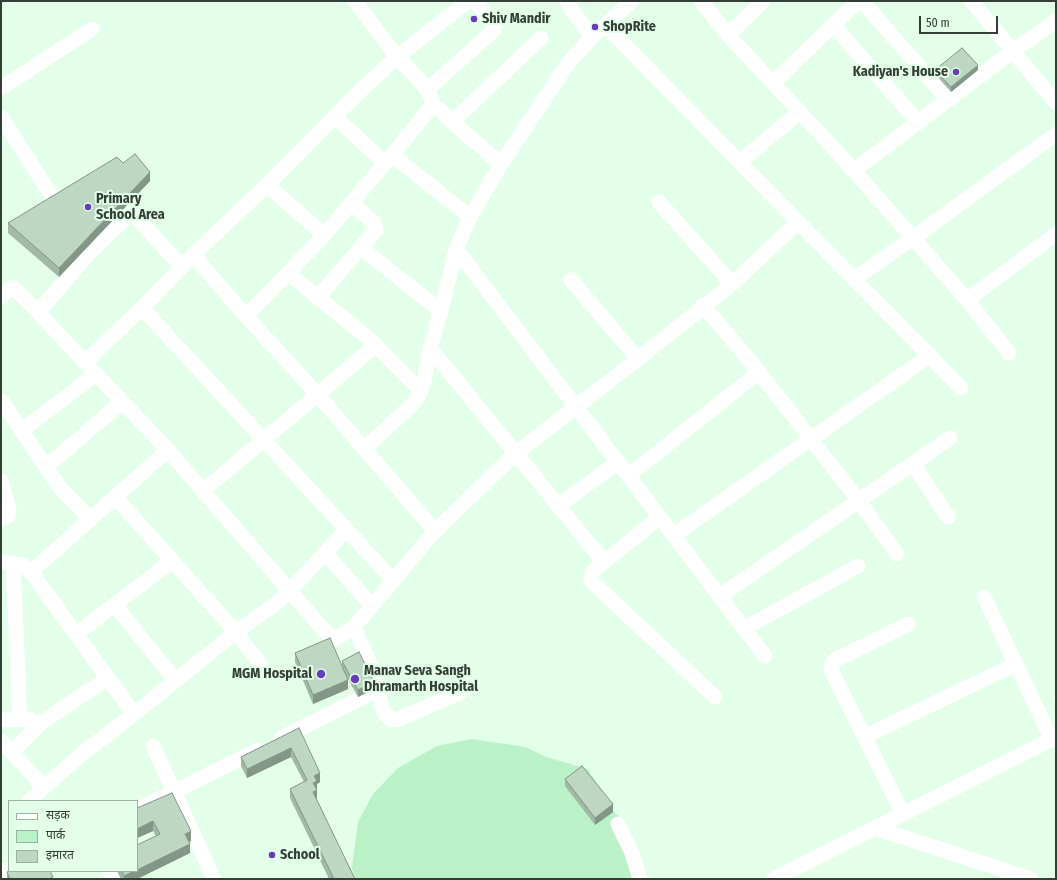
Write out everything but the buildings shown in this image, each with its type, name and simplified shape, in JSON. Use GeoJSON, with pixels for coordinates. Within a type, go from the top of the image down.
{"type":"FeatureCollection","features":[{"type":"Feature","properties":{"kind":"street"},"geometry":{"type":"LineString","coordinates":[[355,1],[397,57],[417,77],[427,90],[432,98],[434,106],[502,164]]}},
{"type":"Feature","properties":{"kind":"street"},"geometry":{"type":"LineString","coordinates":[[85,362],[142,308],[193,255],[267,185],[359,92],[397,57],[468,1]]}},
{"type":"Feature","properties":{"kind":"street"},"geometry":{"type":"LineString","coordinates":[[427,90],[494,30],[492,22],[474,1]]}},
{"type":"Feature","properties":{"kind":"street"},"geometry":{"type":"LineString","coordinates":[[567,1],[571,9],[592,37]]}},
{"type":"Feature","properties":{"kind":"street"},"geometry":{"type":"LineString","coordinates":[[365,448],[418,398],[456,249],[470,217],[502,164],[569,62],[592,37],[632,1]]}},
{"type":"Feature","properties":{"kind":"street"},"geometry":{"type":"LineString","coordinates":[[701,1],[728,35],[800,112],[913,238],[967,300],[1009,353]]}},
{"type":"Feature","properties":{"kind":"street"},"geometry":{"type":"LineString","coordinates":[[728,35],[763,1]]}},
{"type":"Feature","properties":{"kind":"street"},"geometry":{"type":"LineString","coordinates":[[773,83],[858,1]]}},
{"type":"Feature","properties":{"kind":"street"},"geometry":{"type":"LineString","coordinates":[[862,1],[948,100]]}},
{"type":"Feature","properties":{"kind":"street"},"geometry":{"type":"LineString","coordinates":[[974,2],[1056,102]]}},
{"type":"Feature","properties":{"kind":"street"},"geometry":{"type":"LineString","coordinates":[[853,171],[1013,51],[1056,21]]}},
{"type":"Feature","properties":{"kind":"street"},"geometry":{"type":"LineString","coordinates":[[605,25],[960,388]]}},
{"type":"Feature","properties":{"kind":"street"},"geometry":{"type":"LineString","coordinates":[[832,25],[918,122]]}},
{"type":"Feature","properties":{"kind":"street"},"geometry":{"type":"LineString","coordinates":[[2,86],[92,29]]}},
{"type":"Feature","properties":{"kind":"street"},"geometry":{"type":"LineString","coordinates":[[452,122],[541,38]]}},
{"type":"Feature","properties":{"kind":"street"},"geometry":{"type":"LineString","coordinates":[[246,316],[324,235],[429,110],[434,106]]}},
{"type":"Feature","properties":{"kind":"street"},"geometry":{"type":"LineString","coordinates":[[739,162],[800,112]]}},
{"type":"Feature","properties":{"kind":"street"},"geometry":{"type":"LineString","coordinates":[[1,116],[55,201]]}},
{"type":"Feature","properties":{"kind":"street"},"geometry":{"type":"LineString","coordinates":[[335,117],[389,159],[470,217]]}},
{"type":"Feature","properties":{"kind":"street"},"geometry":{"type":"LineString","coordinates":[[854,279],[1056,134]]}},
{"type":"Feature","properties":{"kind":"street"},"geometry":{"type":"LineString","coordinates":[[267,185],[324,235]]}},
{"type":"Feature","properties":{"kind":"street"},"geometry":{"type":"LineString","coordinates":[[659,202],[732,284]]}},
{"type":"Feature","properties":{"kind":"street"},"geometry":{"type":"LineString","coordinates":[[317,298],[374,233],[376,227],[374,223],[351,203]]}},
{"type":"Feature","properties":{"kind":"street"},"geometry":{"type":"LineString","coordinates":[[38,312],[92,250],[129,215],[135,216],[182,266]]}},
{"type":"Feature","properties":{"kind":"street"},"geometry":{"type":"LineString","coordinates":[[1,297],[11,288],[14,288],[38,312],[168,450],[202,492],[332,638],[337,638],[354,627],[435,531],[515,454],[576,408],[703,305],[732,284],[798,222]]}},
{"type":"Feature","properties":{"kind":"street"},"geometry":{"type":"LineString","coordinates":[[967,300],[1056,234]]}},
{"type":"Feature","properties":{"kind":"street"},"geometry":{"type":"LineString","coordinates":[[361,248],[441,311]]}},
{"type":"Feature","properties":{"kind":"street"},"geometry":{"type":"LineString","coordinates":[[456,249],[765,656]]}},
{"type":"Feature","properties":{"kind":"street"},"geometry":{"type":"LineString","coordinates":[[193,255],[246,316],[318,394],[435,531]]}},
{"type":"Feature","properties":{"kind":"street"},"geometry":{"type":"LineString","coordinates":[[288,273],[376,345],[420,391]]}},
{"type":"Feature","properties":{"kind":"street"},"geometry":{"type":"LineString","coordinates":[[571,280],[638,359]]}},
{"type":"Feature","properties":{"kind":"street"},"geometry":{"type":"LineString","coordinates":[[703,305],[759,372],[811,438],[859,501],[896,554]]}},
{"type":"Feature","properties":{"kind":"street"},"geometry":{"type":"LineString","coordinates":[[142,308],[262,440],[393,580]]}},
{"type":"Feature","properties":{"kind":"street"},"geometry":{"type":"LineString","coordinates":[[202,492],[376,345]]}},
{"type":"Feature","properties":{"kind":"street"},"geometry":{"type":"LineString","coordinates":[[430,348],[604,562]]}},
{"type":"Feature","properties":{"kind":"street"},"geometry":{"type":"LineString","coordinates":[[674,535],[929,356]]}},
{"type":"Feature","properties":{"kind":"street"},"geometry":{"type":"LineString","coordinates":[[628,476],[759,372]]}},
{"type":"Feature","properties":{"kind":"street"},"geometry":{"type":"LineString","coordinates":[[21,431],[39,419],[96,374]]}},
{"type":"Feature","properties":{"kind":"street"},"geometry":{"type":"LineString","coordinates":[[1,400],[61,489],[91,519]]}},
{"type":"Feature","properties":{"kind":"street"},"geometry":{"type":"LineString","coordinates":[[46,467],[122,402]]}},
{"type":"Feature","properties":{"kind":"street"},"geometry":{"type":"LineString","coordinates":[[720,596],[950,438]]}},
{"type":"Feature","properties":{"kind":"street"},"geometry":{"type":"LineString","coordinates":[[31,572],[168,450]]}},
{"type":"Feature","properties":{"kind":"street"},"geometry":{"type":"LineString","coordinates":[[558,506],[618,462]]}},
{"type":"Feature","properties":{"kind":"street"},"geometry":{"type":"LineString","coordinates":[[913,464],[948,517]]}},
{"type":"Feature","properties":{"kind":"street"},"geometry":{"type":"LineString","coordinates":[[1,480],[9,510],[8,516],[1,519]]}},
{"type":"Feature","properties":{"kind":"street"},"geometry":{"type":"LineString","coordinates":[[115,497],[236,632],[260,664]]}},
{"type":"Feature","properties":{"kind":"street"},"geometry":{"type":"LineString","coordinates":[[660,517],[593,571],[591,581],[715,697]]}},
{"type":"Feature","properties":{"kind":"street"},"geometry":{"type":"LineString","coordinates":[[30,800],[72,762],[290,591],[346,530]]}},
{"type":"Feature","properties":{"kind":"street"},"geometry":{"type":"LineString","coordinates":[[325,553],[372,606]]}},
{"type":"Feature","properties":{"kind":"street"},"geometry":{"type":"LineString","coordinates":[[76,634],[172,561]]}},
{"type":"Feature","properties":{"kind":"street"},"geometry":{"type":"LineString","coordinates":[[20,720],[7,563],[22,565],[31,572],[134,714]]}},
{"type":"Feature","properties":{"kind":"street"},"geometry":{"type":"LineString","coordinates":[[744,628],[858,566]]}},
{"type":"Feature","properties":{"kind":"street"},"geometry":{"type":"LineString","coordinates":[[774,879],[1054,739],[984,597]]}},
{"type":"Feature","properties":{"kind":"street"},"geometry":{"type":"LineString","coordinates":[[115,605],[176,681]]}},
{"type":"Feature","properties":{"kind":"street"},"geometry":{"type":"LineString","coordinates":[[903,814],[832,672],[831,667],[835,660],[908,624]]}},
{"type":"Feature","properties":{"kind":"street"},"geometry":{"type":"LineString","coordinates":[[354,627],[374,673],[380,701],[385,714],[392,720],[460,692]]}},
{"type":"Feature","properties":{"kind":"street"},"geometry":{"type":"LineString","coordinates":[[864,737],[1016,664]]}},
{"type":"Feature","properties":{"kind":"street"},"geometry":{"type":"LineString","coordinates":[[44,787],[6,750],[42,722],[108,678]]}},
{"type":"Feature","properties":{"kind":"street"},"geometry":{"type":"LineString","coordinates":[[138,810],[378,689]]}},
{"type":"Feature","properties":{"kind":"street"},"geometry":{"type":"LineString","coordinates":[[1,720],[33,719],[42,722]]}},
{"type":"Feature","properties":{"kind":"street"},"geometry":{"type":"LineString","coordinates":[[153,746],[214,879]]}},
{"type":"Feature","properties":{"kind":"street"},"geometry":{"type":"LineString","coordinates":[[618,824],[632,853],[640,879]]}},
{"type":"Feature","properties":{"kind":"street"},"geometry":{"type":"LineString","coordinates":[[875,828],[1031,879]]}},
{"type":"Feature","properties":{"kind":"green space"},"geometry":{"type":"Polygon","coordinates":[[[472,739],[525,747],[546,757],[588,769],[613,811],[622,819],[631,866],[631,879],[355,879],[352,868],[358,822],[373,794],[398,768],[437,746],[472,739]]]}},
{"type":"Feature","properties":{"kind":"place","name":"Shiv Mandir"},"geometry":{"type":"Point","coordinates":[474,19]}},
{"type":"Feature","properties":{"kind":"place","name":"ShopRite"},"geometry":{"type":"Point","coordinates":[595,27]}},
{"type":"Feature","properties":{"kind":"place","name":"Kadiyan's House"},"geometry":{"type":"Point","coordinates":[956,72]}},
{"type":"Feature","properties":{"kind":"place","name":"Primary School Area"},"geometry":{"type":"Point","coordinates":[88,207]}},
{"type":"Feature","properties":{"kind":"place","name":"MGM Hospital"},"geometry":{"type":"Point","coordinates":[321,674]}},
{"type":"Feature","properties":{"kind":"place","name":"Manav Seva Sangh Dhramarth Hospital"},"geometry":{"type":"Point","coordinates":[355,679]}},
{"type":"Feature","properties":{"kind":"place","name":"School"},"geometry":{"type":"Point","coordinates":[272,855]}}]}
